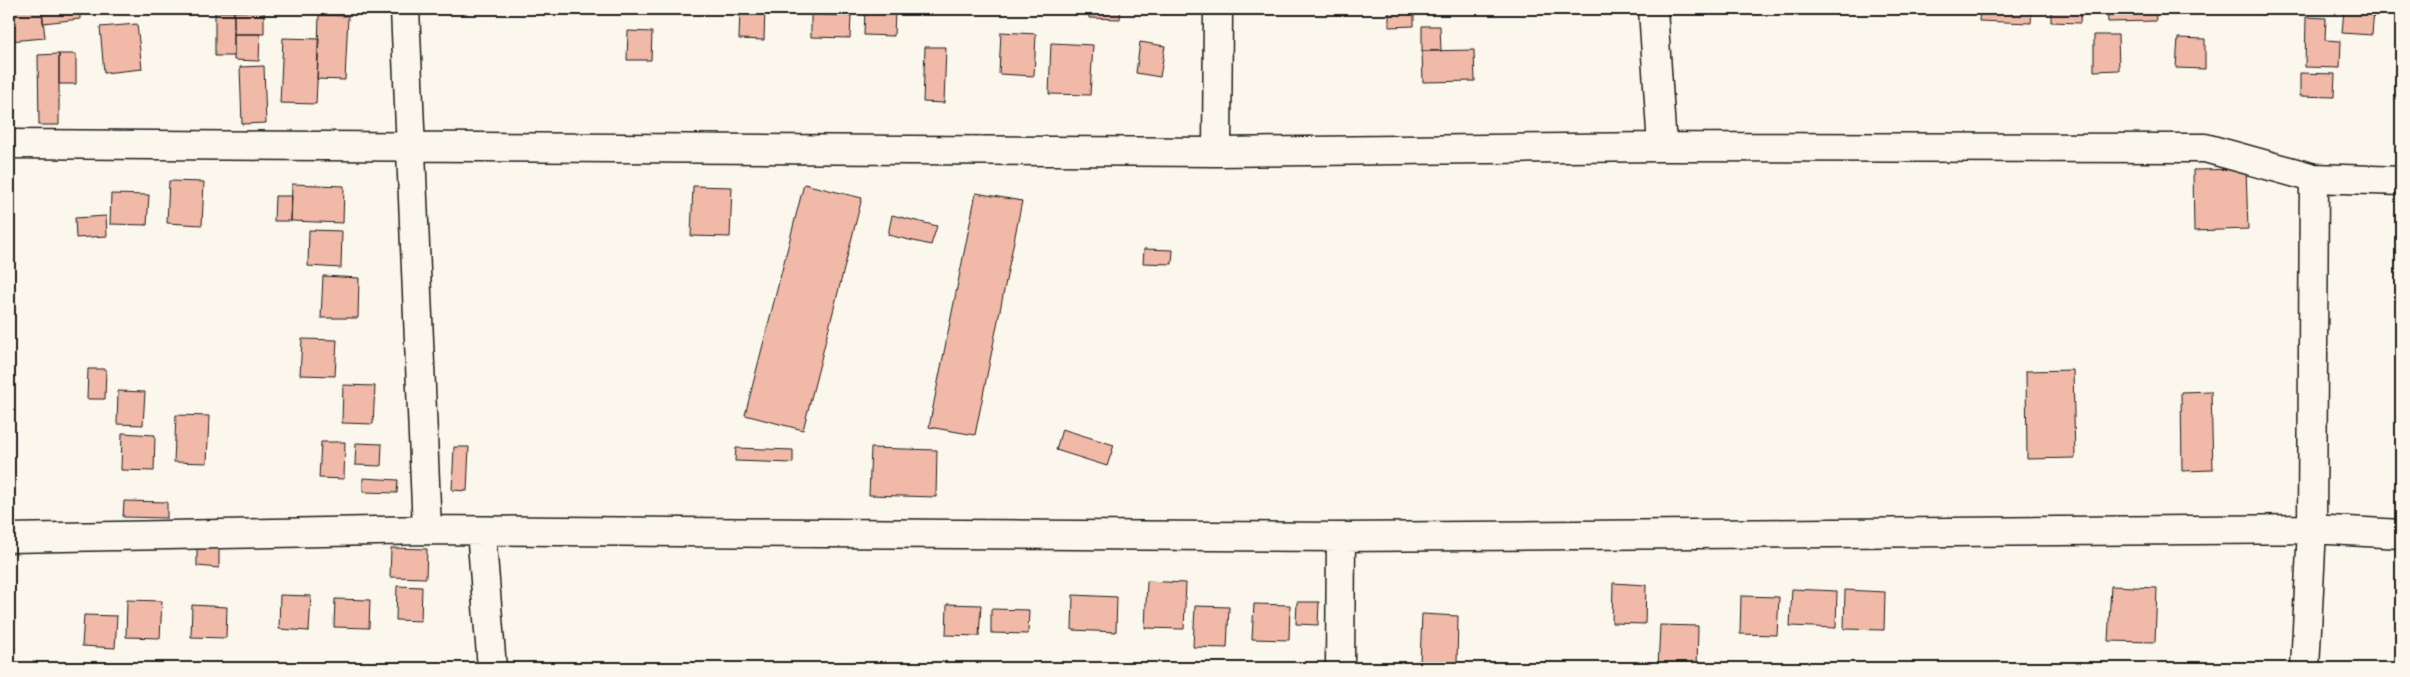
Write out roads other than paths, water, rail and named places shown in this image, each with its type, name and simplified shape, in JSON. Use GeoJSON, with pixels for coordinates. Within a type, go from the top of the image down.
{"type":"FeatureCollection","features":[{"type":"Feature","properties":{"kind":"street"},"geometry":{"type":"LineString","coordinates":[[405,9],[427,530]]}},
{"type":"Feature","properties":{"kind":"street"},"geometry":{"type":"LineString","coordinates":[[1217,152],[1218,9]]}},
{"type":"Feature","properties":{"kind":"street"},"geometry":{"type":"LineString","coordinates":[[1653,9],[1662,147]]}},
{"type":"Feature","properties":{"kind":"street"},"geometry":{"type":"LineString","coordinates":[[9,144],[1217,152],[1662,147],[2205,148],[2314,178],[2401,181],[2401,174]]}},
{"type":"Feature","properties":{"kind":"street"},"geometry":{"type":"LineString","coordinates":[[2305,668],[2312,529],[2314,178]]}},
{"type":"Feature","properties":{"kind":"street"},"geometry":{"type":"LineString","coordinates":[[9,538],[427,530],[1341,537],[2312,529],[2401,534]]}},
{"type":"Feature","properties":{"kind":"street"},"geometry":{"type":"LineString","coordinates":[[481,531],[492,668]]}},
{"type":"Feature","properties":{"kind":"street"},"geometry":{"type":"LineString","coordinates":[[1340,668],[1341,537]]}}]}
